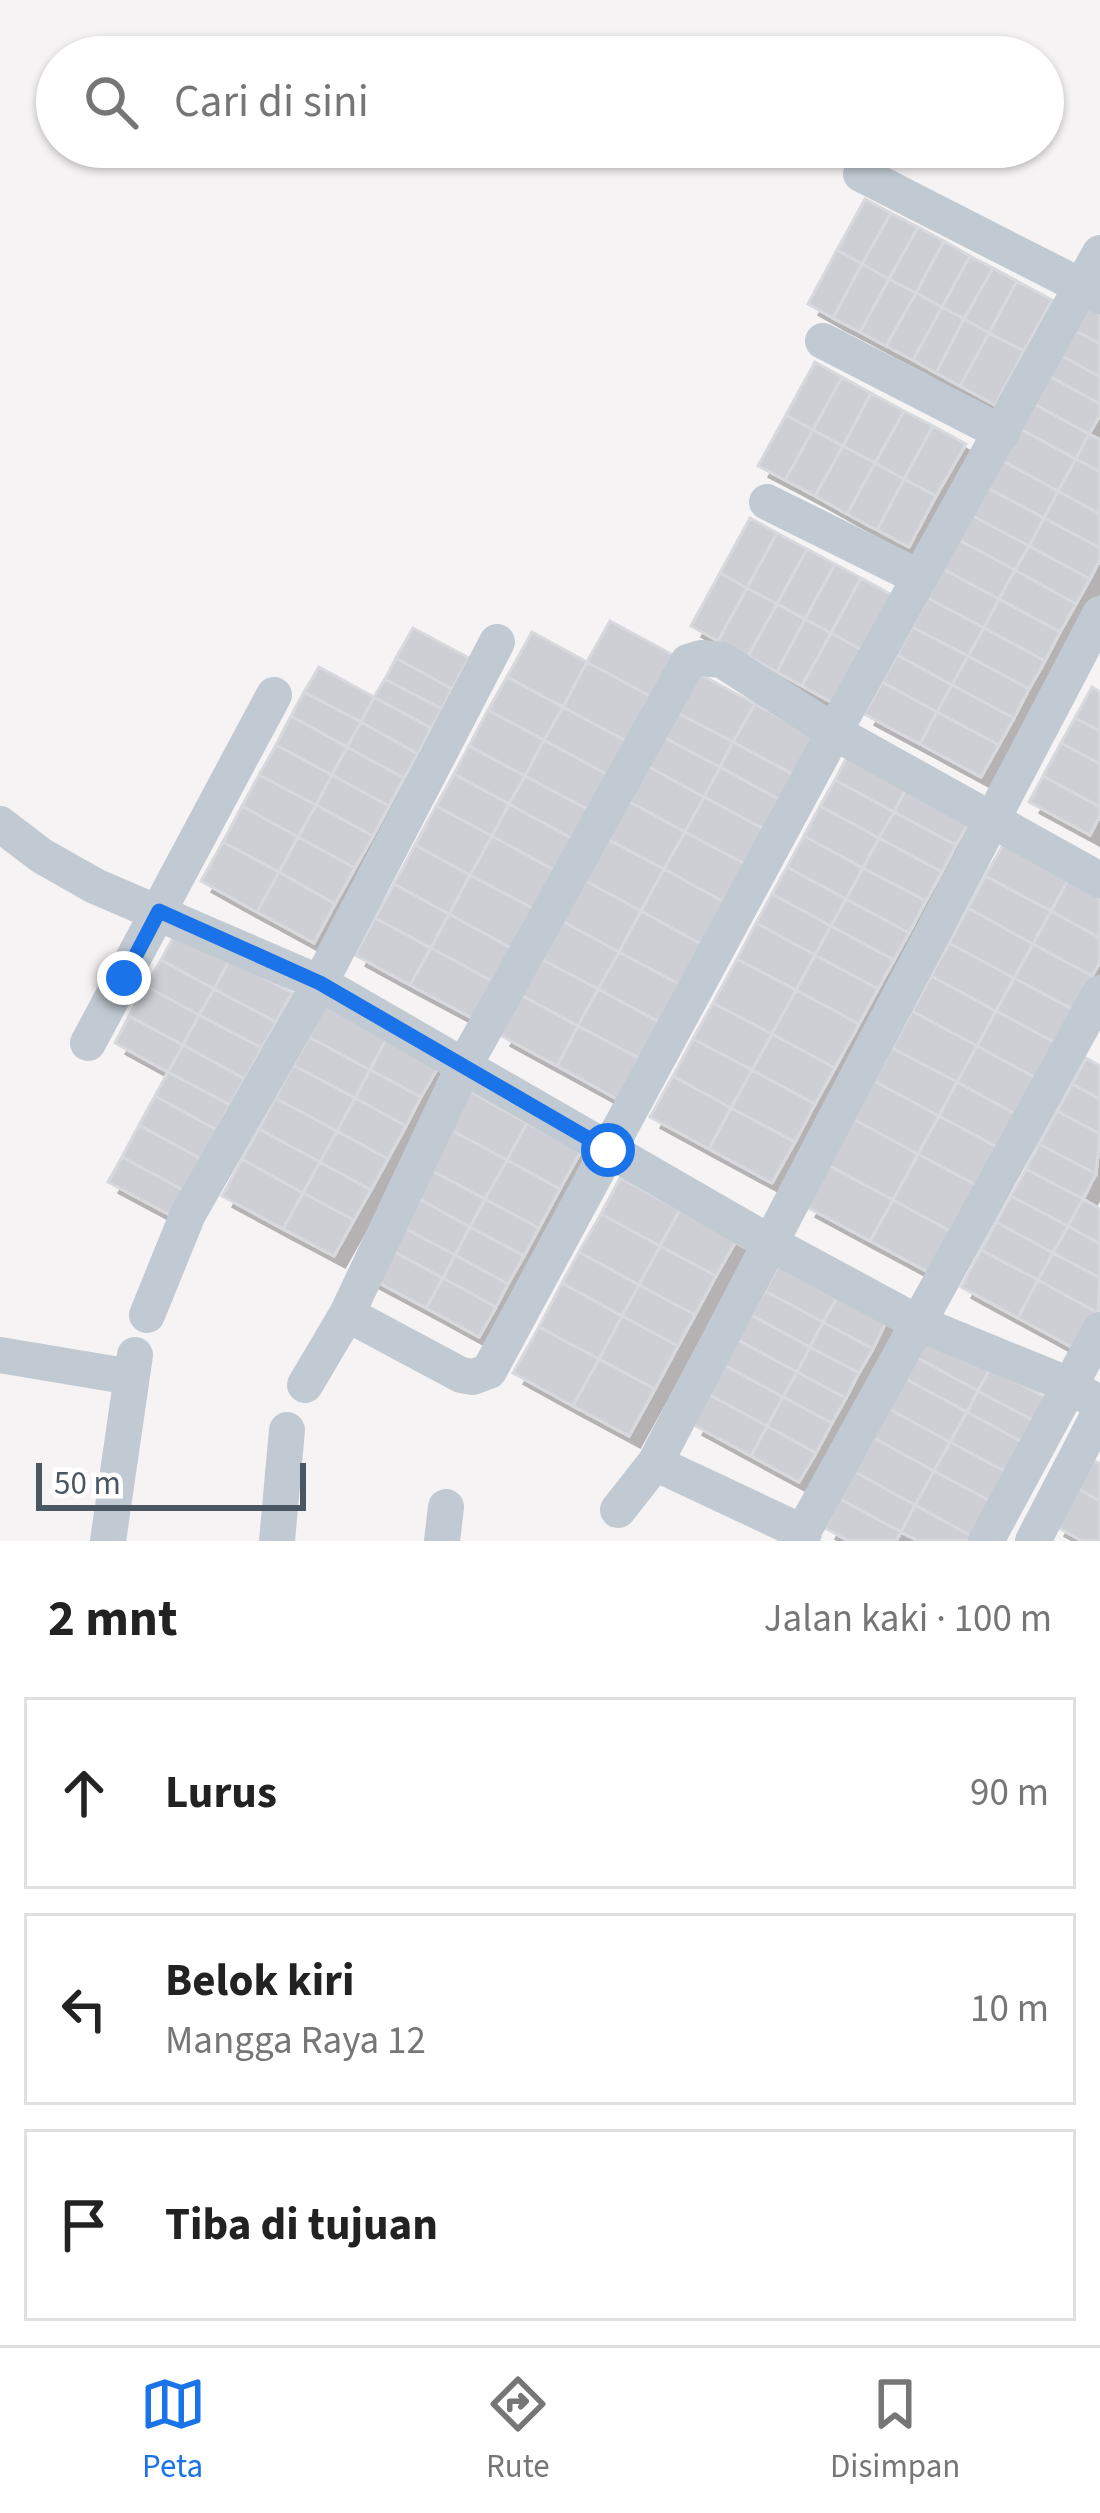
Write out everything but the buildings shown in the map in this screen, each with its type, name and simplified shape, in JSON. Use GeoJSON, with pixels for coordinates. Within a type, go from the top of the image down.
{"type":"FeatureCollection","features":[{"type":"Feature","properties":{"kind":"street"},"geometry":{"type":"LineString","coordinates":[[860,174],[1091,291]]}},
{"type":"Feature","properties":{"kind":"street"},"geometry":{"type":"LineString","coordinates":[[347,1314],[461,1375],[473,1377],[489,1371],[833,732],[1002,433],[1091,291],[1100,253]]}},
{"type":"Feature","properties":{"kind":"street"},"geometry":{"type":"LineString","coordinates":[[823,341],[1002,433]]}},
{"type":"Feature","properties":{"kind":"street"},"geometry":{"type":"LineString","coordinates":[[767,502],[920,578]]}},
{"type":"Feature","properties":{"kind":"street"},"geometry":{"type":"LineString","coordinates":[[624,1527],[1100,614]]}},
{"type":"Feature","properties":{"kind":"street"},"geometry":{"type":"LineString","coordinates":[[148,1315],[188,1214],[320,983],[497,641]]}},
{"type":"Feature","properties":{"kind":"street"},"geometry":{"type":"LineString","coordinates":[[305,1385],[347,1314],[464,1066],[684,666],[701,658],[722,660],[833,732],[1100,880]]}},
{"type":"Feature","properties":{"kind":"street"},"geometry":{"type":"LineString","coordinates":[[88,1043],[274,695]]}},
{"type":"Feature","properties":{"kind":"street"},"geometry":{"type":"LineString","coordinates":[[0,824],[62,868],[320,983],[920,1324],[1090,1400]]}},
{"type":"Feature","properties":{"kind":"street"},"geometry":{"type":"LineString","coordinates":[[655,1463],[801,1537],[1100,993]]}},
{"type":"Feature","properties":{"kind":"street"},"geometry":{"type":"LineString","coordinates":[[1038,1540],[1090,1400],[1100,1330]]}},
{"type":"Feature","properties":{"kind":"street"},"geometry":{"type":"LineString","coordinates":[[0,1355],[134,1366],[108,1541]]}},
{"type":"Feature","properties":{"kind":"street"},"geometry":{"type":"LineString","coordinates":[[986,1541],[1090,1400]]}},
{"type":"Feature","properties":{"kind":"street"},"geometry":{"type":"LineString","coordinates":[[277,1541],[287,1430]]}},
{"type":"Feature","properties":{"kind":"route"},"geometry":{"type":"LineString","coordinates":[[124,978],[159,911],[320,983],[608,1150]]}}]}
